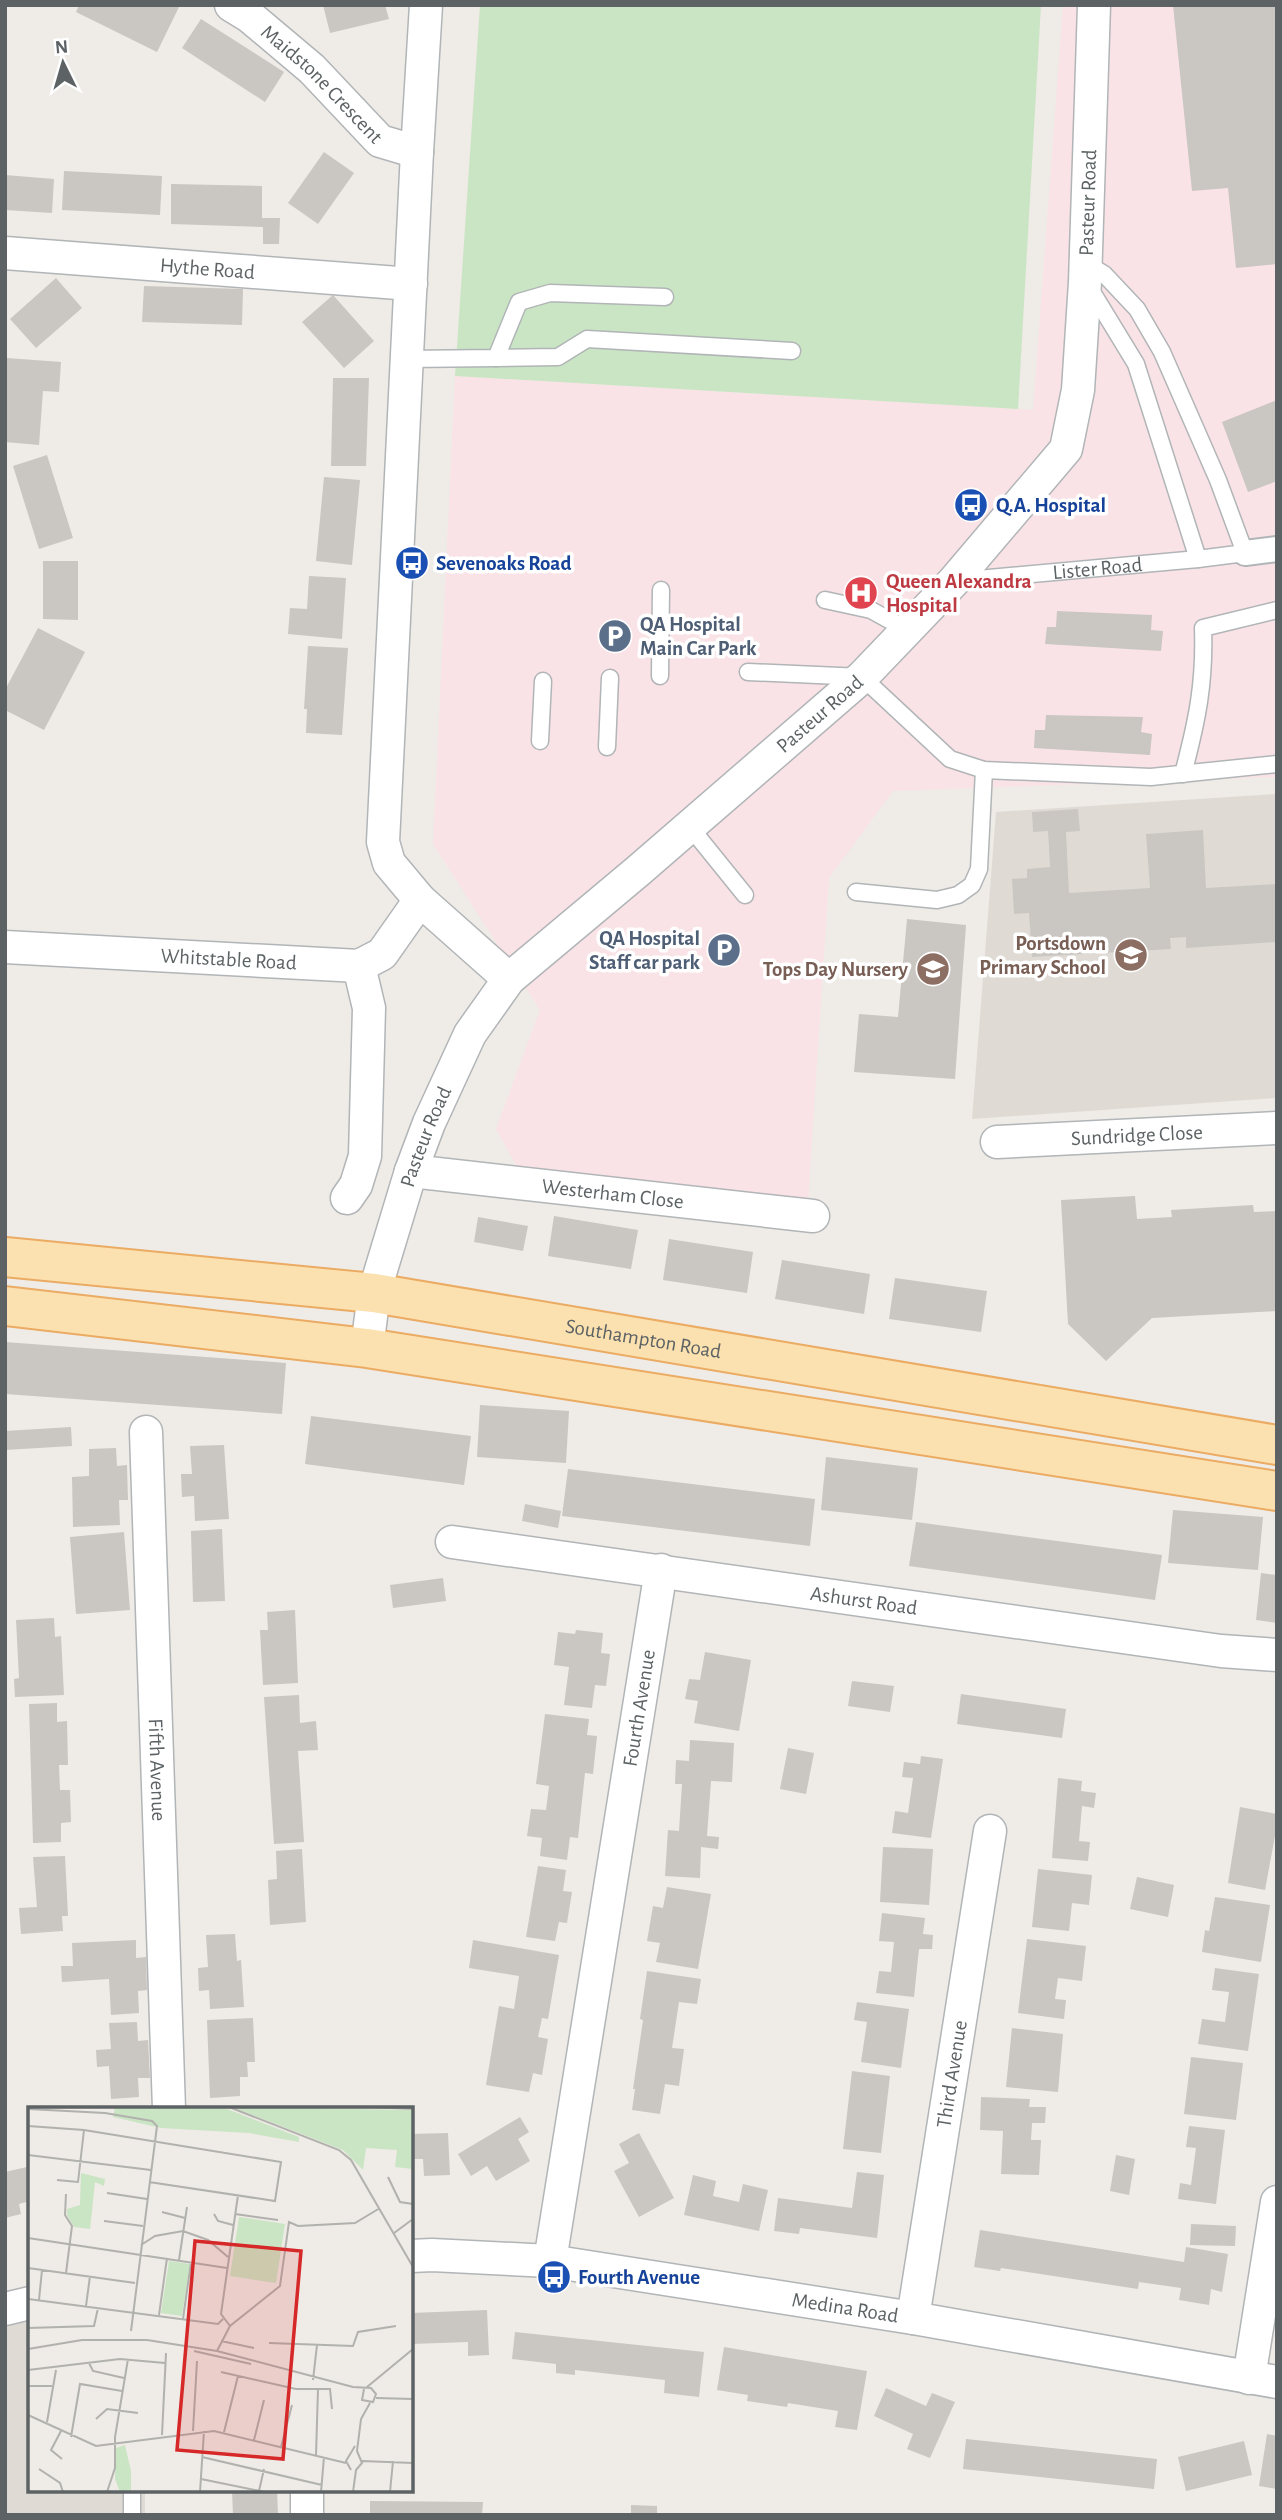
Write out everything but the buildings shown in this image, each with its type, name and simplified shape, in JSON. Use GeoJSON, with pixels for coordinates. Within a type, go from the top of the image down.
{"type":"FeatureCollection","features":[{"type":"Feature","properties":{"kind":"main road","name":"Southampton Road"},"geometry":{"type":"LineString","coordinates":[[5,1257],[374,1293],[1277,1445]]}},
{"type":"Feature","properties":{"kind":"main road"},"geometry":{"type":"LineString","coordinates":[[5,1306],[367,1348],[1277,1491]]}},
{"type":"Feature","properties":{"kind":"street","name":"Maidstone Crescent"},"geometry":{"type":"LineString","coordinates":[[230,5],[249,16],[312,69],[380,141],[417,152]]}},
{"type":"Feature","properties":{"kind":"street"},"geometry":{"type":"LineString","coordinates":[[426,5],[383,842],[389,863],[420,900],[509,979]]}},
{"type":"Feature","properties":{"kind":"street","name":"Pasteur Road"},"geometry":{"type":"LineString","coordinates":[[367,1348],[374,1293],[411,1171],[429,1123],[470,1034],[509,979],[690,827],[862,677],[954,581],[1066,449],[1079,390],[1094,5]]}},
{"type":"Feature","properties":{"kind":"street","name":"Hythe Road"},"geometry":{"type":"LineString","coordinates":[[5,253],[411,284]]}},
{"type":"Feature","properties":{"kind":"street"},"geometry":{"type":"LineString","coordinates":[[1245,553],[1277,549]]}},
{"type":"Feature","properties":{"kind":"street"},"geometry":{"type":"LineString","coordinates":[[346,1198],[356,1185],[365,1156],[369,1008],[359,966],[382,954],[420,900]]}},
{"type":"Feature","properties":{"kind":"street","name":"Whitstable Road"},"geometry":{"type":"LineString","coordinates":[[5,947],[359,966]]}},
{"type":"Feature","properties":{"kind":"street","name":"Sundridge Close"},"geometry":{"type":"LineString","coordinates":[[996,1142],[1277,1128]]}},
{"type":"Feature","properties":{"kind":"street","name":"Westerham Close"},"geometry":{"type":"LineString","coordinates":[[411,1171],[813,1216]]}},
{"type":"Feature","properties":{"kind":"street","name":"Fifth Avenue"},"geometry":{"type":"LineString","coordinates":[[146,1432],[169,2107]]}},
{"type":"Feature","properties":{"kind":"street","name":"Ashurst Road"},"geometry":{"type":"LineString","coordinates":[[452,1542],[1221,1651],[1277,1655]]}},
{"type":"Feature","properties":{"kind":"street","name":"Fourth Avenue"},"geometry":{"type":"LineString","coordinates":[[550,2261],[661,1570]]}},
{"type":"Feature","properties":{"kind":"street","name":"Third Avenue"},"geometry":{"type":"LineString","coordinates":[[913,2318],[990,1831]]}},
{"type":"Feature","properties":{"kind":"street"},"geometry":{"type":"LineString","coordinates":[[1263,2380],[1277,2202]]}},
{"type":"Feature","properties":{"kind":"street","name":"Medina Road"},"geometry":{"type":"LineString","coordinates":[[413,2256],[550,2261],[913,2318],[1263,2380]]}},
{"type":"Feature","properties":{"kind":"street"},"geometry":{"type":"LineString","coordinates":[[5,2309],[28,2303]]}},
{"type":"Feature","properties":{"kind":"street"},"geometry":{"type":"LineString","coordinates":[[307,2492],[307,2515]]}},
{"type":"Feature","properties":{"kind":"lane"},"geometry":{"type":"LineString","coordinates":[[1085,272],[1104,274],[1137,309],[1162,352],[1218,480],[1245,553]]}},
{"type":"Feature","properties":{"kind":"lane"},"geometry":{"type":"LineString","coordinates":[[1085,272],[1136,364],[1198,559]]}},
{"type":"Feature","properties":{"kind":"lane"},"geometry":{"type":"LineString","coordinates":[[496,358],[519,302],[550,293],[665,297]]}},
{"type":"Feature","properties":{"kind":"lane"},"geometry":{"type":"LineString","coordinates":[[407,359],[558,357],[587,339],[792,351]]}},
{"type":"Feature","properties":{"kind":"lane","name":"Lister Road"},"geometry":{"type":"LineString","coordinates":[[954,581],[1245,553]]}},
{"type":"Feature","properties":{"kind":"lane"},"geometry":{"type":"LineString","coordinates":[[660,676],[661,590]]}},
{"type":"Feature","properties":{"kind":"lane"},"geometry":{"type":"LineString","coordinates":[[825,600],[871,610],[908,631]]}},
{"type":"Feature","properties":{"kind":"lane"},"geometry":{"type":"LineString","coordinates":[[1182,774],[1196,724],[1205,669],[1203,628],[1277,610]]}},
{"type":"Feature","properties":{"kind":"lane"},"geometry":{"type":"LineString","coordinates":[[748,672],[862,677],[950,759],[984,770],[1151,777],[1277,764]]}},
{"type":"Feature","properties":{"kind":"lane"},"geometry":{"type":"LineString","coordinates":[[607,747],[610,678]]}},
{"type":"Feature","properties":{"kind":"lane"},"geometry":{"type":"LineString","coordinates":[[540,741],[542,681]]}},
{"type":"Feature","properties":{"kind":"lane"},"geometry":{"type":"LineString","coordinates":[[856,892],[937,900],[958,895],[972,885],[979,869],[984,770]]}},
{"type":"Feature","properties":{"kind":"lane"},"geometry":{"type":"LineString","coordinates":[[690,827],[746,895]]}},
{"type":"Feature","properties":{"kind":"lane"},"geometry":{"type":"LineString","coordinates":[[132,2492],[132,2515]]}},
{"type":"Feature","properties":{"kind":"shaded area","name":"Queen Alexandra Hospital"},"geometry":{"type":"Polygon","coordinates":[[[1063,5],[1277,5],[1277,777],[893,791],[829,878],[808,1202],[516,1165],[496,1129],[540,1010],[433,844],[455,376],[1033,410],[1063,5]]]}},
{"type":"Feature","properties":{"kind":"shaded area","name":"Portsdown Primary School"},"geometry":{"type":"Polygon","coordinates":[[[1277,794],[1277,1098],[972,1119],[996,812],[1277,794]]]}},
{"type":"Feature","properties":{"kind":"shaded area"},"geometry":{"type":"Polygon","coordinates":[[[28,2321],[28,2492],[145,2492],[145,2515],[5,2515],[5,2325],[28,2321]]]}},
{"type":"Feature","properties":{"kind":"green space"},"geometry":{"type":"Polygon","coordinates":[[[480,5],[1041,5],[1018,409],[455,376],[480,5]]]}},
{"type":"Feature","properties":{"kind":"place","name":"Q.A. Hospital"},"geometry":{"type":"Point","coordinates":[971,505]}},
{"type":"Feature","properties":{"kind":"place","name":"Sevenoaks Road"},"geometry":{"type":"Point","coordinates":[412,563]}},
{"type":"Feature","properties":{"kind":"place","name":"Queen Alexandra Hospital"},"geometry":{"type":"Point","coordinates":[861,593]}},
{"type":"Feature","properties":{"kind":"place","name":"QA Hospital Main Car Park"},"geometry":{"type":"Point","coordinates":[615,636]}},
{"type":"Feature","properties":{"kind":"place","name":"QA Hospital Staff car park"},"geometry":{"type":"Point","coordinates":[724,950]}},
{"type":"Feature","properties":{"kind":"place","name":"Portsdown Primary School"},"geometry":{"type":"Point","coordinates":[1131,955]}},
{"type":"Feature","properties":{"kind":"place","name":"Tops Day Nursery"},"geometry":{"type":"Point","coordinates":[933,969]}},
{"type":"Feature","properties":{"kind":"place","name":"Fourth Avenue"},"geometry":{"type":"Point","coordinates":[554,2277]}}]}
